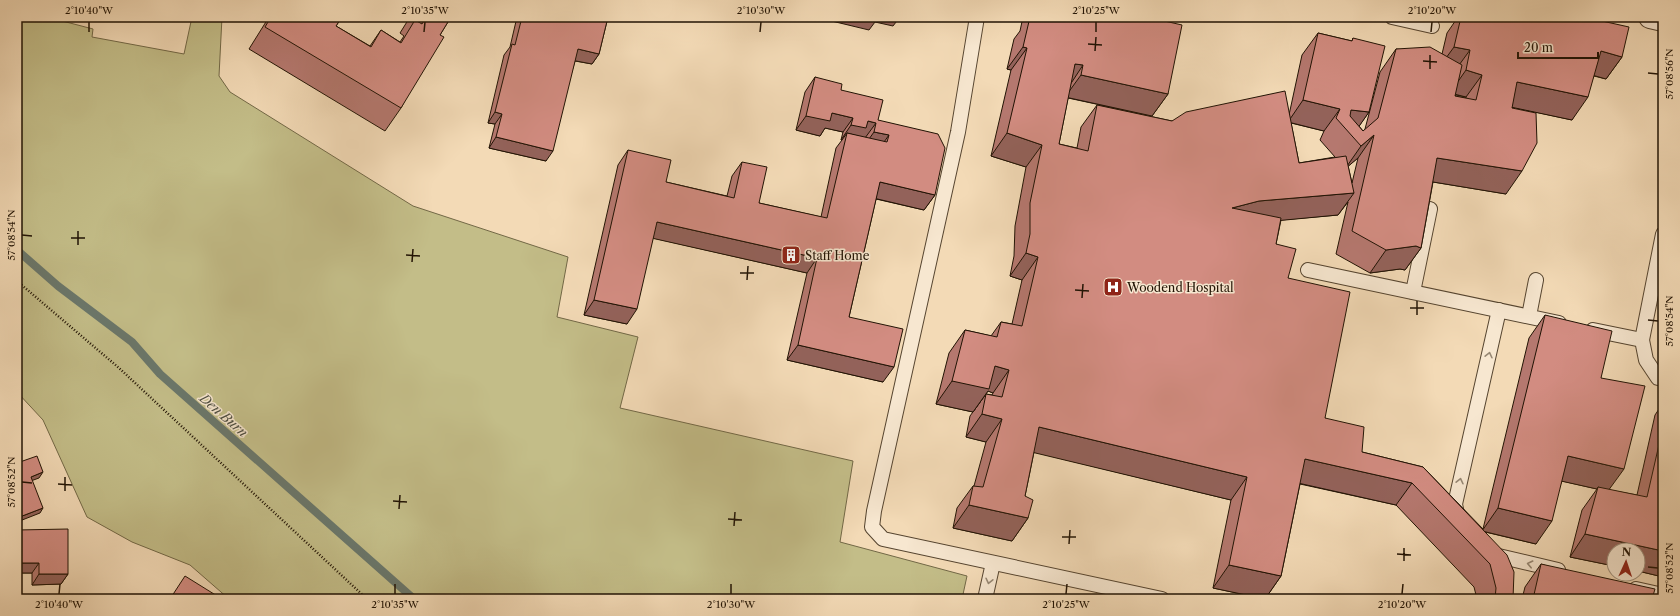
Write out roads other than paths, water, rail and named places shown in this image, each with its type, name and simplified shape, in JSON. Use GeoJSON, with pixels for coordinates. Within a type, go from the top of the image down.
{"type":"FeatureCollection","features":[{"type":"Feature","properties":{"kind":"street"},"geometry":{"type":"LineString","coordinates":[[1650,17],[1663,20]]}},
{"type":"Feature","properties":{"kind":"lane"},"geometry":{"type":"LineString","coordinates":[[977,17],[958,132],[872,527],[883,539],[1162,599]]}},
{"type":"Feature","properties":{"kind":"lane"},"geometry":{"type":"LineString","coordinates":[[1392,17],[1432,26]]}},
{"type":"Feature","properties":{"kind":"lane"},"geometry":{"type":"LineString","coordinates":[[1413,292],[1430,209]]}},
{"type":"Feature","properties":{"kind":"lane"},"geometry":{"type":"LineString","coordinates":[[1663,234],[1642,340],[1646,360],[1658,378],[1663,380]]}},
{"type":"Feature","properties":{"kind":"lane"},"geometry":{"type":"LineString","coordinates":[[1308,270],[1642,340]]}},
{"type":"Feature","properties":{"kind":"lane"},"geometry":{"type":"LineString","coordinates":[[1529,316],[1536,280]]}},
{"type":"Feature","properties":{"kind":"lane"},"geometry":{"type":"LineString","coordinates":[[1465,534],[1460,528],[1455,504],[1499,310]]}},
{"type":"Feature","properties":{"kind":"lane"},"geometry":{"type":"LineString","coordinates":[[1480,552],[1571,574]]}},
{"type":"Feature","properties":{"kind":"lane"},"geometry":{"type":"LineString","coordinates":[[985,599],[993,563]]}},
{"type":"Feature","properties":{"kind":"lane"},"geometry":{"type":"LineString","coordinates":[[1625,586],[1663,595]]}},
{"type":"Feature","properties":{"kind":"waterway","name":"Den Burn"},"geometry":{"type":"LineString","coordinates":[[17,250],[58,286],[132,342],[160,374],[414,599]]}},
{"type":"Feature","properties":{"kind":"place","name":"Staff Home"},"geometry":{"type":"Point","coordinates":[791,255]}},
{"type":"Feature","properties":{"kind":"place","name":"Woodend Hospital"},"geometry":{"type":"Point","coordinates":[1113,287]}}]}
